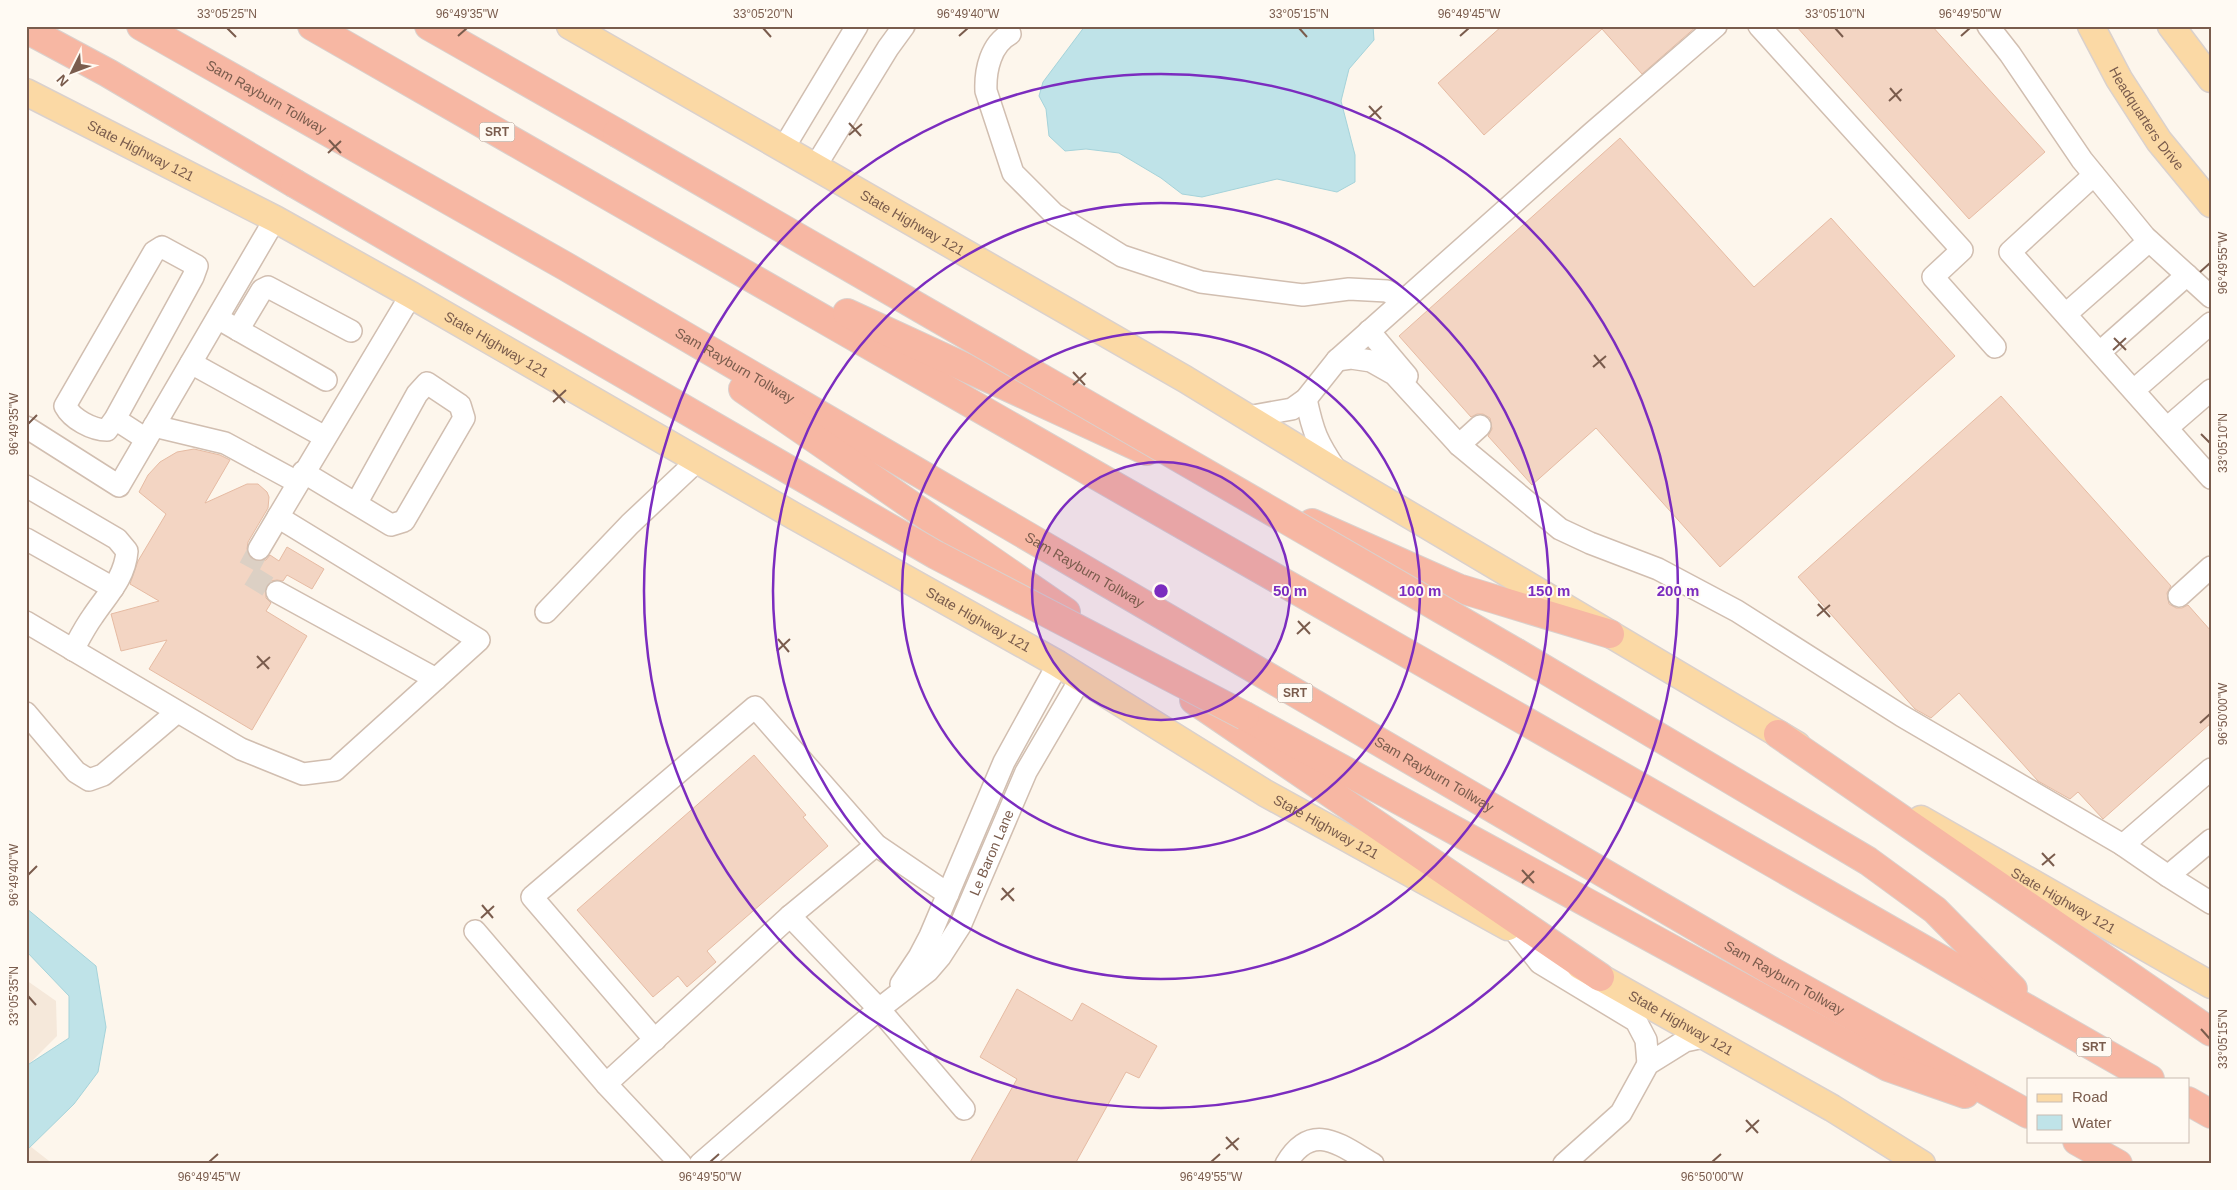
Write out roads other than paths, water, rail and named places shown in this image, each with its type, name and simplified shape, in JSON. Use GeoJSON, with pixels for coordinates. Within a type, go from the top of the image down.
{"type":"FeatureCollection","features":[{"type":"Feature","properties":{"kind":"highway"},"geometry":{"type":"LineString","coordinates":[[47,26],[108,73]]}},
{"type":"Feature","properties":{"kind":"highway","name":"Sam Rayburn Tollway"},"geometry":{"type":"LineString","coordinates":[[141,26],[565,266],[1768,969],[2027,1114]]}},
{"type":"Feature","properties":{"kind":"highway","name":"SRT"},"geometry":{"type":"LineString","coordinates":[[312,26],[2148,1078]]}},
{"type":"Feature","properties":{"kind":"highway"},"geometry":{"type":"LineString","coordinates":[[432,28],[1517,653],[1868,861],[1935,910],[2038,1014]]}},
{"type":"Feature","properties":{"kind":"highway"},"geometry":{"type":"LineString","coordinates":[[26,29],[108,73],[936,555],[1236,711],[1888,1066],[2027,1115]]}},
{"type":"Feature","properties":{"kind":"highway"},"geometry":{"type":"LineString","coordinates":[[682,238],[1114,436],[1458,588],[1610,634]]}},
{"type":"Feature","properties":{"kind":"highway"},"geometry":{"type":"LineString","coordinates":[[565,266],[1084,625],[1600,977]]}},
{"type":"Feature","properties":{"kind":"highway"},"geometry":{"type":"LineString","coordinates":[[1778,734],[2211,1032]]}},
{"type":"Feature","properties":{"kind":"highway"},"geometry":{"type":"LineString","coordinates":[[2190,1102],[2211,1114]]}},
{"type":"Feature","properties":{"kind":"highway"},"geometry":{"type":"LineString","coordinates":[[2079,1142],[2118,1164]]}},
{"type":"Feature","properties":{"kind":"main road","name":"State Highway 121"},"geometry":{"type":"LineString","coordinates":[[570,26],[1185,379],[1337,472],[1942,831],[2211,985]]}},
{"type":"Feature","properties":{"kind":"main road","name":"Headquarters Drive"},"geometry":{"type":"LineString","coordinates":[[2091,26],[2120,79],[2159,141],[2211,204]]}},
{"type":"Feature","properties":{"kind":"main road"},"geometry":{"type":"LineString","coordinates":[[2171,26],[2211,80]]}},
{"type":"Feature","properties":{"kind":"main road","name":"State Highway 121"},"geometry":{"type":"LineString","coordinates":[[26,92],[275,219],[411,295],[1058,664],[1264,793],[1600,977],[1832,1108],[1922,1164]]}},
{"type":"Feature","properties":{"kind":"street"},"geometry":{"type":"LineString","coordinates":[[783,149],[857,26]]}},
{"type":"Feature","properties":{"kind":"street"},"geometry":{"type":"LineString","coordinates":[[815,167],[888,48],[904,26]]}},
{"type":"Feature","properties":{"kind":"street"},"geometry":{"type":"LineString","coordinates":[[1247,417],[1292,409],[1306,399],[1337,360],[1716,26]]}},
{"type":"Feature","properties":{"kind":"street"},"geometry":{"type":"LineString","coordinates":[[1759,26],[1962,250],[1932,277],[1995,348]]}},
{"type":"Feature","properties":{"kind":"street"},"geometry":{"type":"LineString","coordinates":[[1988,26],[2010,54],[2094,175],[2149,241],[2211,297]]}},
{"type":"Feature","properties":{"kind":"street"},"geometry":{"type":"LineString","coordinates":[[1011,30],[1001,68],[986,91],[1013,173],[1054,214],[1122,256],[1201,282],[1303,295],[1349,289],[1387,292],[1403,300]]}},
{"type":"Feature","properties":{"kind":"street"},"geometry":{"type":"LineString","coordinates":[[2094,175],[2010,252],[2211,478]]}},
{"type":"Feature","properties":{"kind":"street"},"geometry":{"type":"LineString","coordinates":[[26,426],[119,486],[275,219]]}},
{"type":"Feature","properties":{"kind":"street"},"geometry":{"type":"LineString","coordinates":[[2066,314],[2149,241]]}},
{"type":"Feature","properties":{"kind":"street"},"geometry":{"type":"LineString","coordinates":[[162,247],[197,266],[193,277],[114,419],[107,430],[98,430],[70,414],[65,406],[154,252],[162,247]]}},
{"type":"Feature","properties":{"kind":"street"},"geometry":{"type":"LineString","coordinates":[[2100,352],[2187,275]]}},
{"type":"Feature","properties":{"kind":"street"},"geometry":{"type":"LineString","coordinates":[[238,330],[262,290],[268,287],[351,331]]}},
{"type":"Feature","properties":{"kind":"street"},"geometry":{"type":"LineString","coordinates":[[259,549],[300,477],[411,295]]}},
{"type":"Feature","properties":{"kind":"street"},"geometry":{"type":"LineString","coordinates":[[217,318],[326,380]]}},
{"type":"Feature","properties":{"kind":"street"},"geometry":{"type":"LineString","coordinates":[[2134,390],[2211,322]]}},
{"type":"Feature","properties":{"kind":"street"},"geometry":{"type":"LineString","coordinates":[[1369,331],[1416,387],[1427,411]]}},
{"type":"Feature","properties":{"kind":"street"},"geometry":{"type":"LineString","coordinates":[[1337,360],[1351,358],[1371,362],[1394,374],[1459,445],[1560,529],[1590,543],[1658,569],[1737,611],[1902,716],[2123,845],[2168,876],[2211,902]]}},
{"type":"Feature","properties":{"kind":"street"},"geometry":{"type":"LineString","coordinates":[[190,363],[325,437]]}},
{"type":"Feature","properties":{"kind":"street"},"geometry":{"type":"LineString","coordinates":[[114,419],[150,433],[225,443],[356,504],[391,525],[404,521],[464,418],[460,405],[427,383],[417,394],[356,504]]}},
{"type":"Feature","properties":{"kind":"street"},"geometry":{"type":"LineString","coordinates":[[2167,428],[2211,390]]}},
{"type":"Feature","properties":{"kind":"street"},"geometry":{"type":"LineString","coordinates":[[1306,399],[1318,444],[1337,472]]}},
{"type":"Feature","properties":{"kind":"street"},"geometry":{"type":"LineString","coordinates":[[1459,445],[1480,426]]}},
{"type":"Feature","properties":{"kind":"street"},"geometry":{"type":"LineString","coordinates":[[546,612],[630,524],[698,460]]}},
{"type":"Feature","properties":{"kind":"street"},"geometry":{"type":"LineString","coordinates":[[26,486],[117,539],[127,551],[126,566],[114,588],[92,617],[73,650]]}},
{"type":"Feature","properties":{"kind":"street"},"geometry":{"type":"LineString","coordinates":[[26,622],[241,750],[302,774],[335,770],[479,640],[278,517]]}},
{"type":"Feature","properties":{"kind":"street"},"geometry":{"type":"LineString","coordinates":[[26,539],[114,588]]}},
{"type":"Feature","properties":{"kind":"street"},"geometry":{"type":"LineString","coordinates":[[2180,596],[2211,567]]}},
{"type":"Feature","properties":{"kind":"street"},"geometry":{"type":"LineString","coordinates":[[277,592],[436,679]]}},
{"type":"Feature","properties":{"kind":"street","name":"Le Baron Lane"},"geometry":{"type":"LineString","coordinates":[[879,1009],[899,987],[919,957],[1004,762],[1058,664]]}},
{"type":"Feature","properties":{"kind":"street","name":"Le Baron Lane"},"geometry":{"type":"LineString","coordinates":[[700,1164],[879,1009],[928,971],[951,942],[963,920],[1026,772],[1081,678]]}},
{"type":"Feature","properties":{"kind":"street"},"geometry":{"type":"LineString","coordinates":[[655,1040],[532,897],[755,707],[876,845],[948,894]]}},
{"type":"Feature","properties":{"kind":"street"},"geometry":{"type":"LineString","coordinates":[[26,713],[76,772],[89,780],[103,775],[177,712]]}},
{"type":"Feature","properties":{"kind":"street"},"geometry":{"type":"LineString","coordinates":[[2123,845],[2211,769]]}},
{"type":"Feature","properties":{"kind":"street"},"geometry":{"type":"LineString","coordinates":[[2168,876],[2211,840]]}},
{"type":"Feature","properties":{"kind":"street"},"geometry":{"type":"LineString","coordinates":[[606,1084],[790,916],[876,845]]}},
{"type":"Feature","properties":{"kind":"street"},"geometry":{"type":"LineString","coordinates":[[790,916],[879,1009],[964,1109]]}},
{"type":"Feature","properties":{"kind":"street"},"geometry":{"type":"LineString","coordinates":[[1514,930],[1540,963],[1636,1022],[1646,1040],[1648,1064]]}},
{"type":"Feature","properties":{"kind":"street"},"geometry":{"type":"LineString","coordinates":[[475,931],[606,1084],[681,1164]]}},
{"type":"Feature","properties":{"kind":"street"},"geometry":{"type":"LineString","coordinates":[[1564,1164],[1621,1113],[1648,1064],[1684,1041],[1704,1037]]}},
{"type":"Feature","properties":{"kind":"street"},"geometry":{"type":"LineString","coordinates":[[1286,1164],[1295,1149],[1311,1140],[1329,1140],[1373,1164]]}},
{"type":"Feature","properties":{"kind":"water"},"geometry":{"type":"Polygon","coordinates":[[[1085,26],[1373,26],[1374,40],[1349,69],[1341,101],[1355,155],[1355,182],[1337,192],[1277,179],[1202,197],[1182,194],[1161,178],[1119,153],[1086,149],[1065,151],[1049,136],[1046,109],[1039,96],[1043,82],[1085,26]]]}},
{"type":"Feature","properties":{"kind":"water"},"geometry":{"type":"Polygon","coordinates":[[[26,908],[96,966],[106,1027],[98,1072],[74,1104],[26,1151],[26,1066],[69,1038],[69,996],[26,951],[26,908]]]}},
{"type":"Feature","properties":{"kind":"tunnel"},"geometry":{"type":"LineString","coordinates":[[259,549],[246,573],[277,592]]}}]}
